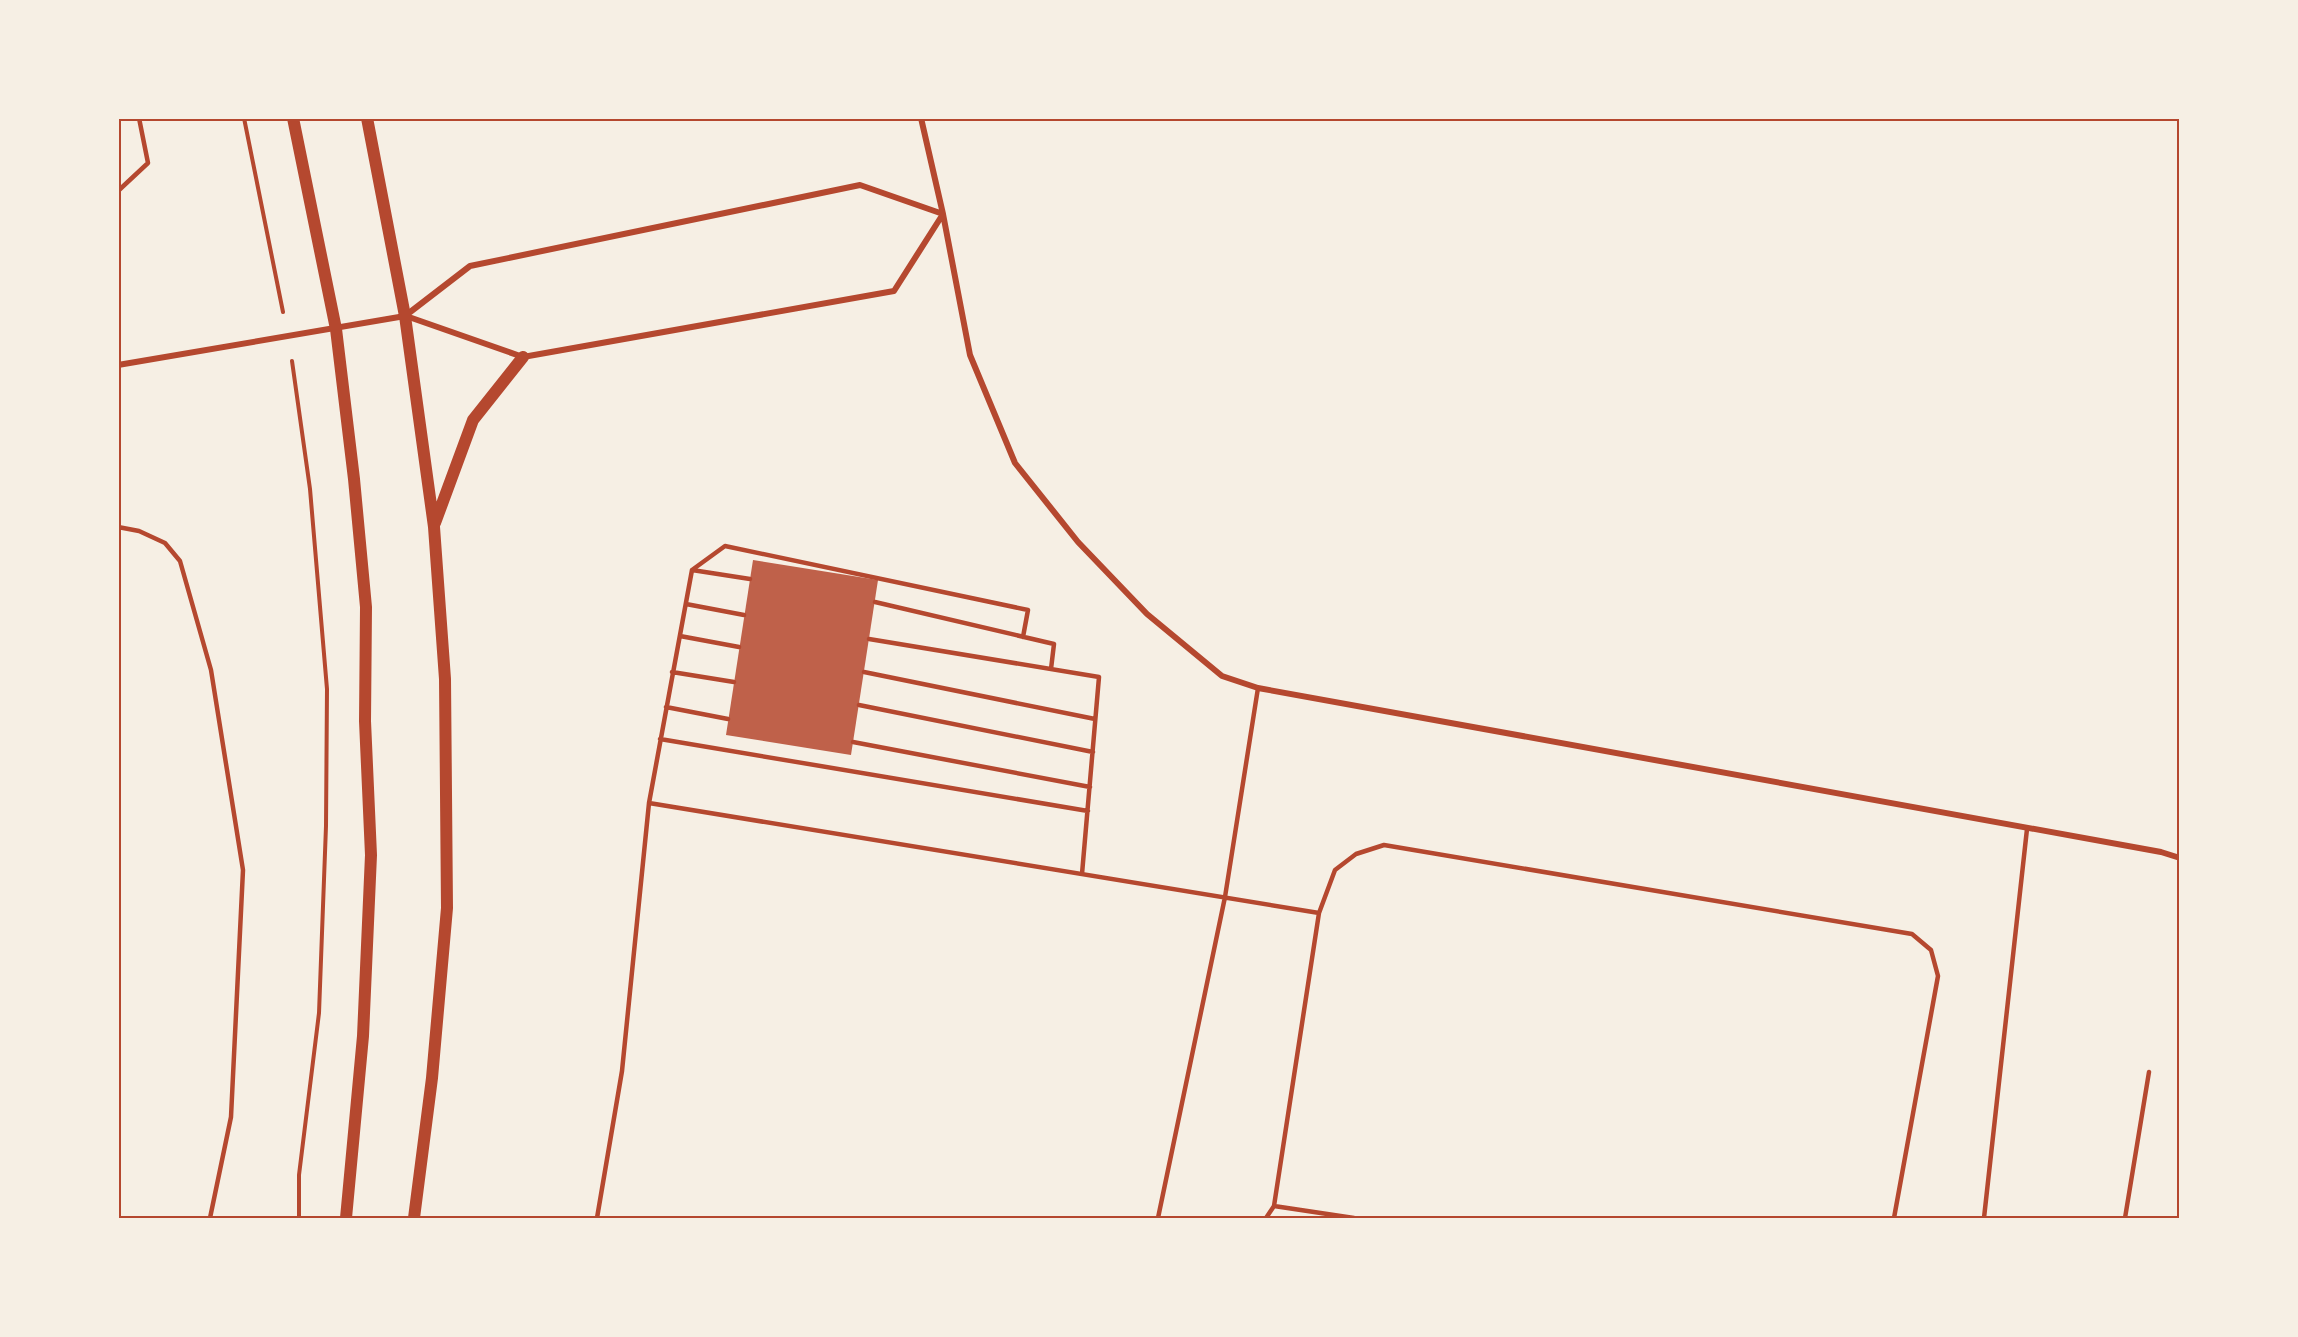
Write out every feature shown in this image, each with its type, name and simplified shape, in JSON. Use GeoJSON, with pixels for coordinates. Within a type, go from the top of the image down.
{"type":"FeatureCollection","features":[{"type":"Feature","properties":{"kind":"main road"},"geometry":{"type":"LineString","coordinates":[[293,118],[336,328],[366,607],[365,721],[371,855],[363,1036],[346,1218]]}},
{"type":"Feature","properties":{"kind":"main road"},"geometry":{"type":"LineString","coordinates":[[367,118],[405,316],[434,527],[446,679],[447,908],[432,1078],[414,1218]]}},
{"type":"Feature","properties":{"kind":"main road"},"geometry":{"type":"LineString","coordinates":[[434,527],[474,420],[523,357]]}},
{"type":"Feature","properties":{"kind":"street"},"geometry":{"type":"LineString","coordinates":[[921,118],[943,214],[969,355],[1015,463],[1078,542],[1147,614],[1222,676],[1258,688],[2161,852],[2180,858]]}},
{"type":"Feature","properties":{"kind":"street"},"geometry":{"type":"LineString","coordinates":[[118,365],[405,316],[470,266],[860,185],[943,214]]}},
{"type":"Feature","properties":{"kind":"street"},"geometry":{"type":"LineString","coordinates":[[405,316],[523,357],[894,291],[943,214]]}},
{"type":"Feature","properties":{"kind":"lane"},"geometry":{"type":"LineString","coordinates":[[118,191],[148,164],[139,118]]}},
{"type":"Feature","properties":{"kind":"lane"},"geometry":{"type":"LineString","coordinates":[[118,527],[139,531],[165,543],[180,561],[211,670],[243,870],[231,1117],[210,1218]]}},
{"type":"Feature","properties":{"kind":"lane"},"geometry":{"type":"LineString","coordinates":[[597,1218],[622,1071],[649,803],[692,570],[725,546],[1028,610],[1023,637]]}},
{"type":"Feature","properties":{"kind":"lane"},"geometry":{"type":"LineString","coordinates":[[692,570],[750,579]]}},
{"type":"Feature","properties":{"kind":"lane"},"geometry":{"type":"LineString","coordinates":[[875,602],[1054,644],[1051,669]]}},
{"type":"Feature","properties":{"kind":"lane"},"geometry":{"type":"LineString","coordinates":[[686,604],[744,615]]}},
{"type":"Feature","properties":{"kind":"lane"},"geometry":{"type":"LineString","coordinates":[[680,636],[739,647]]}},
{"type":"Feature","properties":{"kind":"lane"},"geometry":{"type":"LineString","coordinates":[[869,639],[1099,677],[1082,874]]}},
{"type":"Feature","properties":{"kind":"lane"},"geometry":{"type":"LineString","coordinates":[[672,672],[734,682]]}},
{"type":"Feature","properties":{"kind":"lane"},"geometry":{"type":"LineString","coordinates":[[864,672],[1095,719]]}},
{"type":"Feature","properties":{"kind":"lane"},"geometry":{"type":"LineString","coordinates":[[1158,1218],[1225,897],[1258,688]]}},
{"type":"Feature","properties":{"kind":"lane"},"geometry":{"type":"LineString","coordinates":[[859,705],[1093,752]]}},
{"type":"Feature","properties":{"kind":"lane"},"geometry":{"type":"LineString","coordinates":[[666,707],[728,719]]}},
{"type":"Feature","properties":{"kind":"lane"},"geometry":{"type":"LineString","coordinates":[[660,739],[1088,811]]}},
{"type":"Feature","properties":{"kind":"lane"},"geometry":{"type":"LineString","coordinates":[[853,742],[1090,787]]}},
{"type":"Feature","properties":{"kind":"lane"},"geometry":{"type":"LineString","coordinates":[[649,803],[1319,913]]}},
{"type":"Feature","properties":{"kind":"lane"},"geometry":{"type":"LineString","coordinates":[[1984,1218],[2027,829]]}},
{"type":"Feature","properties":{"kind":"lane"},"geometry":{"type":"LineString","coordinates":[[1266,1218],[1274,1206],[1319,913],[1335,870],[1356,854],[1384,845],[1912,934],[1931,950],[1938,976],[1894,1218]]}},
{"type":"Feature","properties":{"kind":"lane"},"geometry":{"type":"LineString","coordinates":[[2125,1218],[2149,1072]]}},
{"type":"Feature","properties":{"kind":"lane"},"geometry":{"type":"LineString","coordinates":[[1274,1206],[1354,1218]]}},
{"type":"Feature","properties":{"kind":"path"},"geometry":{"type":"LineString","coordinates":[[244,118],[288,336],[310,489],[327,689],[326,826],[319,1013],[298,1174],[299,1218]]}},
{"type":"Feature","properties":{"kind":"building"},"geometry":{"type":"Polygon","coordinates":[[[753,560],[878,580],[851,755],[726,735],[753,560]]]}}]}
